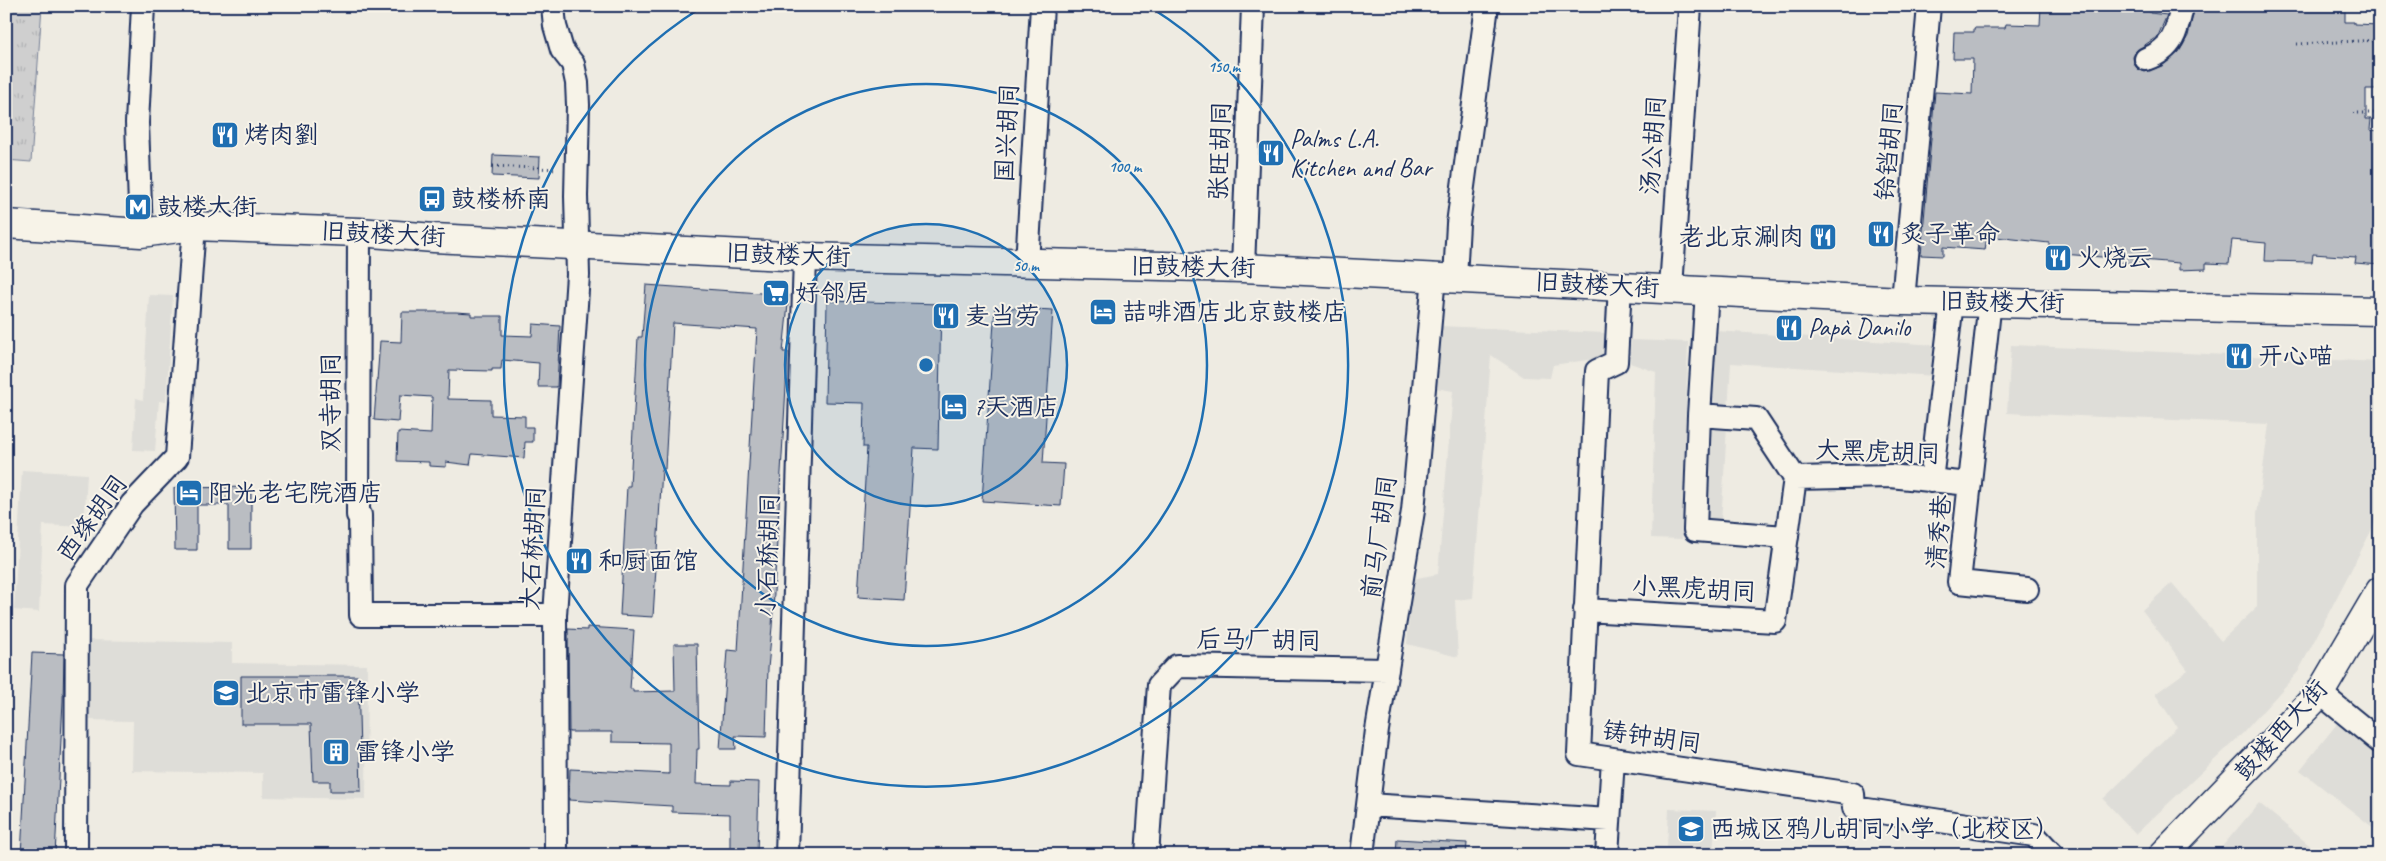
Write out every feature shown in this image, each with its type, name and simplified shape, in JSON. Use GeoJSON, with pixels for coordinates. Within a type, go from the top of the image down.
{"type":"FeatureCollection","features":[{"type":"Feature","properties":{"kind":"main road","name":"旧鼓楼大街"},"geometry":{"type":"LineString","coordinates":[[6,224],[141,233],[194,226],[359,232],[805,257],[1243,268],[1620,285],[1903,301],[2380,311]]}},
{"type":"Feature","properties":{"kind":"main road","name":"鼓楼西大街"},"geometry":{"type":"LineString","coordinates":[[2163,855],[2320,693],[2380,590]]}},
{"type":"Feature","properties":{"kind":"street"},"geometry":{"type":"LineString","coordinates":[[141,233],[137,123],[143,6]]}},
{"type":"Feature","properties":{"kind":"street","name":"大石桥胡同"},"geometry":{"type":"LineString","coordinates":[[553,6],[555,26],[562,50],[573,64],[577,83],[576,245],[578,276],[555,615],[556,855]]}},
{"type":"Feature","properties":{"kind":"street","name":"国兴胡同"},"geometry":{"type":"LineString","coordinates":[[1027,264],[1042,6]]}},
{"type":"Feature","properties":{"kind":"street","name":"张旺胡同"},"geometry":{"type":"LineString","coordinates":[[1243,268],[1254,6]]}},
{"type":"Feature","properties":{"kind":"street","name":"前马厂胡同"},"geometry":{"type":"LineString","coordinates":[[1362,855],[1387,670],[1413,511],[1444,277],[1458,224],[1487,6]]}},
{"type":"Feature","properties":{"kind":"street","name":"汤公胡同"},"geometry":{"type":"LineString","coordinates":[[1671,288],[1690,6]]}},
{"type":"Feature","properties":{"kind":"street","name":"铃铛胡同"},"geometry":{"type":"LineString","coordinates":[[1903,301],[1929,6]]}},
{"type":"Feature","properties":{"kind":"street"},"geometry":{"type":"LineString","coordinates":[[2146,59],[2160,54],[2174,38],[2182,6]]}},
{"type":"Feature","properties":{"kind":"street","name":"西绦胡同"},"geometry":{"type":"LineString","coordinates":[[76,855],[77,585],[132,504],[177,457],[194,226]]}},
{"type":"Feature","properties":{"kind":"street","name":"双寺胡同"},"geometry":{"type":"LineString","coordinates":[[359,232],[358,515],[360,515],[361,615],[555,615]]}},
{"type":"Feature","properties":{"kind":"street","name":"小石桥胡同"},"geometry":{"type":"LineString","coordinates":[[787,855],[805,257]]}},
{"type":"Feature","properties":{"kind":"street","name":"铸钟胡同"},"geometry":{"type":"LineString","coordinates":[[1620,285],[1616,362],[1597,371],[1580,754],[1853,794],[1854,808],[2034,835],[2053,855]]}},
{"type":"Feature","properties":{"kind":"street"},"geometry":{"type":"LineString","coordinates":[[1707,291],[1699,415],[1695,530],[1787,537]]}},
{"type":"Feature","properties":{"kind":"street"},"geometry":{"type":"LineString","coordinates":[[1931,481],[1952,302]]}},
{"type":"Feature","properties":{"kind":"street","name":"清秀巷"},"geometry":{"type":"LineString","coordinates":[[1990,302],[1959,582],[2026,589]]}},
{"type":"Feature","properties":{"kind":"street","name":"大黑虎胡同"},"geometry":{"type":"LineString","coordinates":[[1699,415],[1756,419],[1795,478],[1890,476],[1970,484]]}},
{"type":"Feature","properties":{"kind":"street","name":"小黑虎胡同"},"geometry":{"type":"LineString","coordinates":[[1585,610],[1775,621],[1795,478]]}},
{"type":"Feature","properties":{"kind":"street","name":"后马厂胡同"},"geometry":{"type":"LineString","coordinates":[[1147,855],[1159,685],[1177,666],[1387,670]]}},
{"type":"Feature","properties":{"kind":"street"},"geometry":{"type":"LineString","coordinates":[[2320,693],[2380,742]]}},
{"type":"Feature","properties":{"kind":"street"},"geometry":{"type":"LineString","coordinates":[[1607,855],[1613,759]]}},
{"type":"Feature","properties":{"kind":"street"},"geometry":{"type":"LineString","coordinates":[[1368,805],[1609,820]]}},
{"type":"Feature","properties":{"kind":"path"},"geometry":{"type":"LineString","coordinates":[[2297,44],[2380,40]]}},
{"type":"Feature","properties":{"kind":"path"},"geometry":{"type":"LineString","coordinates":[[2353,113],[2380,113]]}},
{"type":"Feature","properties":{"kind":"path"},"geometry":{"type":"LineString","coordinates":[[492,166],[539,168]]}},
{"type":"Feature","properties":{"kind":"shaded area"},"geometry":{"type":"Polygon","coordinates":[[[149,295],[173,296],[166,402],[159,401],[155,451],[133,450],[136,398],[143,400],[149,295]]]}},
{"type":"Feature","properties":{"kind":"shaded area"},"geometry":{"type":"Polygon","coordinates":[[[1439,326],[1606,333],[1601,358],[1553,365],[1550,378],[1524,377],[1491,355],[1473,598],[1455,600],[1458,657],[1407,644],[1412,579],[1438,574],[1453,391],[1435,388],[1439,326]]]}},
{"type":"Feature","properties":{"kind":"shaded area"},"geometry":{"type":"Polygon","coordinates":[[[1716,331],[1937,345],[1935,376],[1731,363],[1721,522],[1704,521],[1716,331]]]}},
{"type":"Feature","properties":{"kind":"shaded area"},"geometry":{"type":"Polygon","coordinates":[[[1631,340],[1688,342],[1682,539],[1651,538],[1656,372],[1630,363],[1631,340]]]}},
{"type":"Feature","properties":{"kind":"shaded area"},"geometry":{"type":"Polygon","coordinates":[[[2011,345],[2380,362],[2380,514],[2298,672],[2243,733],[2136,834],[2103,799],[2177,727],[2155,694],[2188,670],[2142,610],[2172,583],[2221,641],[2257,607],[2257,514],[2269,424],[2007,413],[2011,345]]]}},
{"type":"Feature","properties":{"kind":"shaded area"},"geometry":{"type":"Polygon","coordinates":[[[22,470],[87,474],[84,527],[43,525],[39,612],[14,610],[22,470]]]}},
{"type":"Feature","properties":{"kind":"shaded area","name":"北京市雷锋小学"},"geometry":{"type":"Polygon","coordinates":[[[87,640],[232,643],[232,663],[367,665],[366,799],[263,797],[263,773],[132,771],[133,721],[86,720],[87,640]]]}},
{"type":"Feature","properties":{"kind":"shaded area"},"geometry":{"type":"Polygon","coordinates":[[[2340,720],[2380,753],[2380,833],[2300,770],[2340,720]]]}},
{"type":"Feature","properties":{"kind":"shaded area"},"geometry":{"type":"Polygon","coordinates":[[[2259,803],[2321,855],[2215,855],[2259,803]]]}},
{"type":"Feature","properties":{"kind":"shaded area","name":"西城区鸦儿胡同小学（北校区）"},"geometry":{"type":"Polygon","coordinates":[[[1669,809],[1716,811],[1713,854],[1734,855],[1652,855],[1653,846],[1667,847],[1669,809]]]}},
{"type":"Feature","properties":{"kind":"green space"},"geometry":{"type":"Polygon","coordinates":[[[6,6],[42,6],[31,162],[6,160],[6,6]]]}},
{"type":"Feature","properties":{"kind":"building"},"geometry":{"type":"Polygon","coordinates":[[[2041,6],[2078,6],[2078,10],[2114,11],[2114,6],[2150,6],[2150,13],[2167,15],[2158,36],[2136,51],[2133,57],[2134,64],[2138,69],[2145,72],[2162,66],[2179,52],[2188,36],[2195,6],[2345,6],[2345,22],[2380,25],[2380,89],[2366,89],[2366,119],[2371,119],[2370,130],[2380,131],[2380,265],[2355,263],[2356,257],[2313,254],[2312,262],[2265,261],[2266,243],[2232,240],[2229,264],[2206,263],[2206,269],[2179,270],[2179,263],[2141,260],[2140,264],[2115,262],[2115,258],[2049,253],[2049,243],[1987,236],[1985,250],[1943,247],[1943,256],[1921,255],[1935,92],[1972,94],[1973,59],[1953,59],[1954,32],[1974,32],[1974,28],[2005,28],[2006,24],[2040,25],[2041,6]]]}},
{"type":"Feature","properties":{"kind":"building"},"geometry":{"type":"Polygon","coordinates":[[[493,155],[540,157],[539,178],[492,176],[493,155]]]}},
{"type":"Feature","properties":{"kind":"building"},"geometry":{"type":"Polygon","coordinates":[[[646,285],[789,295],[783,352],[788,352],[768,668],[766,737],[735,736],[736,749],[720,749],[727,650],[738,651],[757,329],[673,323],[665,469],[662,469],[653,617],[620,615],[627,486],[630,486],[638,337],[642,337],[646,285]]]}},
{"type":"Feature","properties":{"kind":"building"},"geometry":{"type":"Polygon","coordinates":[[[827,301],[941,304],[938,449],[914,448],[904,600],[858,597],[867,447],[863,447],[864,403],[825,402],[827,301]]]}},
{"type":"Feature","properties":{"kind":"building"},"geometry":{"type":"Polygon","coordinates":[[[995,307],[1053,310],[1043,463],[1064,464],[1061,506],[982,501],[995,307]]]}},
{"type":"Feature","properties":{"kind":"building"},"geometry":{"type":"Polygon","coordinates":[[[402,312],[456,312],[471,313],[471,316],[502,316],[502,335],[532,336],[533,324],[560,326],[557,387],[538,387],[539,363],[502,360],[501,369],[492,369],[492,371],[449,370],[448,399],[491,400],[491,415],[525,416],[525,427],[533,427],[533,442],[525,442],[524,458],[472,454],[470,465],[446,462],[446,467],[429,466],[429,462],[397,461],[398,432],[431,434],[432,397],[400,395],[398,422],[374,420],[380,341],[401,342],[402,312]]]}},
{"type":"Feature","properties":{"kind":"building"},"geometry":{"type":"Polygon","coordinates":[[[251,487],[251,549],[229,549],[229,505],[197,505],[197,550],[175,550],[174,488],[251,487]]]}},
{"type":"Feature","properties":{"kind":"building"},"geometry":{"type":"Polygon","coordinates":[[[587,627],[634,630],[630,689],[633,689],[633,692],[675,691],[674,644],[697,644],[699,749],[697,749],[696,784],[731,785],[731,781],[759,782],[757,855],[730,855],[730,814],[672,812],[672,806],[569,800],[570,769],[669,774],[669,743],[612,742],[612,732],[569,732],[568,629],[587,630],[587,627]]]}},
{"type":"Feature","properties":{"kind":"building"},"geometry":{"type":"Polygon","coordinates":[[[32,653],[64,654],[55,855],[21,855],[32,653]]]}},
{"type":"Feature","properties":{"kind":"building","name":"雷锋小学"},"geometry":{"type":"Polygon","coordinates":[[[241,676],[358,676],[361,791],[330,791],[330,781],[313,781],[311,724],[241,724],[241,676]]]}},
{"type":"Feature","properties":{"kind":"building"},"geometry":{"type":"Polygon","coordinates":[[[1397,839],[1467,843],[1466,855],[1396,855],[1397,839]]]}},
{"type":"Feature","properties":{"kind":"place","name":"烤肉劉"},"geometry":{"type":"Point","coordinates":[225,135]}},
{"type":"Feature","properties":{"kind":"place","name":"Palms L.A. Kitchen and Bar"},"geometry":{"type":"Point","coordinates":[1271,153]}},
{"type":"Feature","properties":{"kind":"place","name":"鼓楼桥南"},"geometry":{"type":"Point","coordinates":[432,199]}},
{"type":"Feature","properties":{"kind":"place","name":"鼓楼大街"},"geometry":{"type":"Point","coordinates":[138,207]}},
{"type":"Feature","properties":{"kind":"place","name":"炙子革命"},"geometry":{"type":"Point","coordinates":[1881,234]}},
{"type":"Feature","properties":{"kind":"place","name":"老北京涮肉"},"geometry":{"type":"Point","coordinates":[1823,237]}},
{"type":"Feature","properties":{"kind":"place","name":"火烧云"},"geometry":{"type":"Point","coordinates":[2058,258]}},
{"type":"Feature","properties":{"kind":"place","name":"好邻居"},"geometry":{"type":"Point","coordinates":[776,293]}},
{"type":"Feature","properties":{"kind":"place","name":"喆啡酒店北京鼓楼店"},"geometry":{"type":"Point","coordinates":[1103,312]}},
{"type":"Feature","properties":{"kind":"place","name":"麦当劳"},"geometry":{"type":"Point","coordinates":[946,316]}},
{"type":"Feature","properties":{"kind":"place","name":"Papà Danilo"},"geometry":{"type":"Point","coordinates":[1789,328]}},
{"type":"Feature","properties":{"kind":"place","name":"开心喵"},"geometry":{"type":"Point","coordinates":[2239,356]}},
{"type":"Feature","properties":{"kind":"place","name":"7天酒店"},"geometry":{"type":"Point","coordinates":[954,407]}},
{"type":"Feature","properties":{"kind":"place","name":"阳光老宅院酒店"},"geometry":{"type":"Point","coordinates":[189,493]}},
{"type":"Feature","properties":{"kind":"place","name":"和厨面馆"},"geometry":{"type":"Point","coordinates":[579,561]}},
{"type":"Feature","properties":{"kind":"place","name":"北京市雷锋小学"},"geometry":{"type":"Point","coordinates":[226,693]}},
{"type":"Feature","properties":{"kind":"place","name":"雷锋小学"},"geometry":{"type":"Point","coordinates":[336,752]}},
{"type":"Feature","properties":{"kind":"place","name":"西城区鸦儿胡同小学（北校区）"},"geometry":{"type":"Point","coordinates":[1691,829]}}]}
